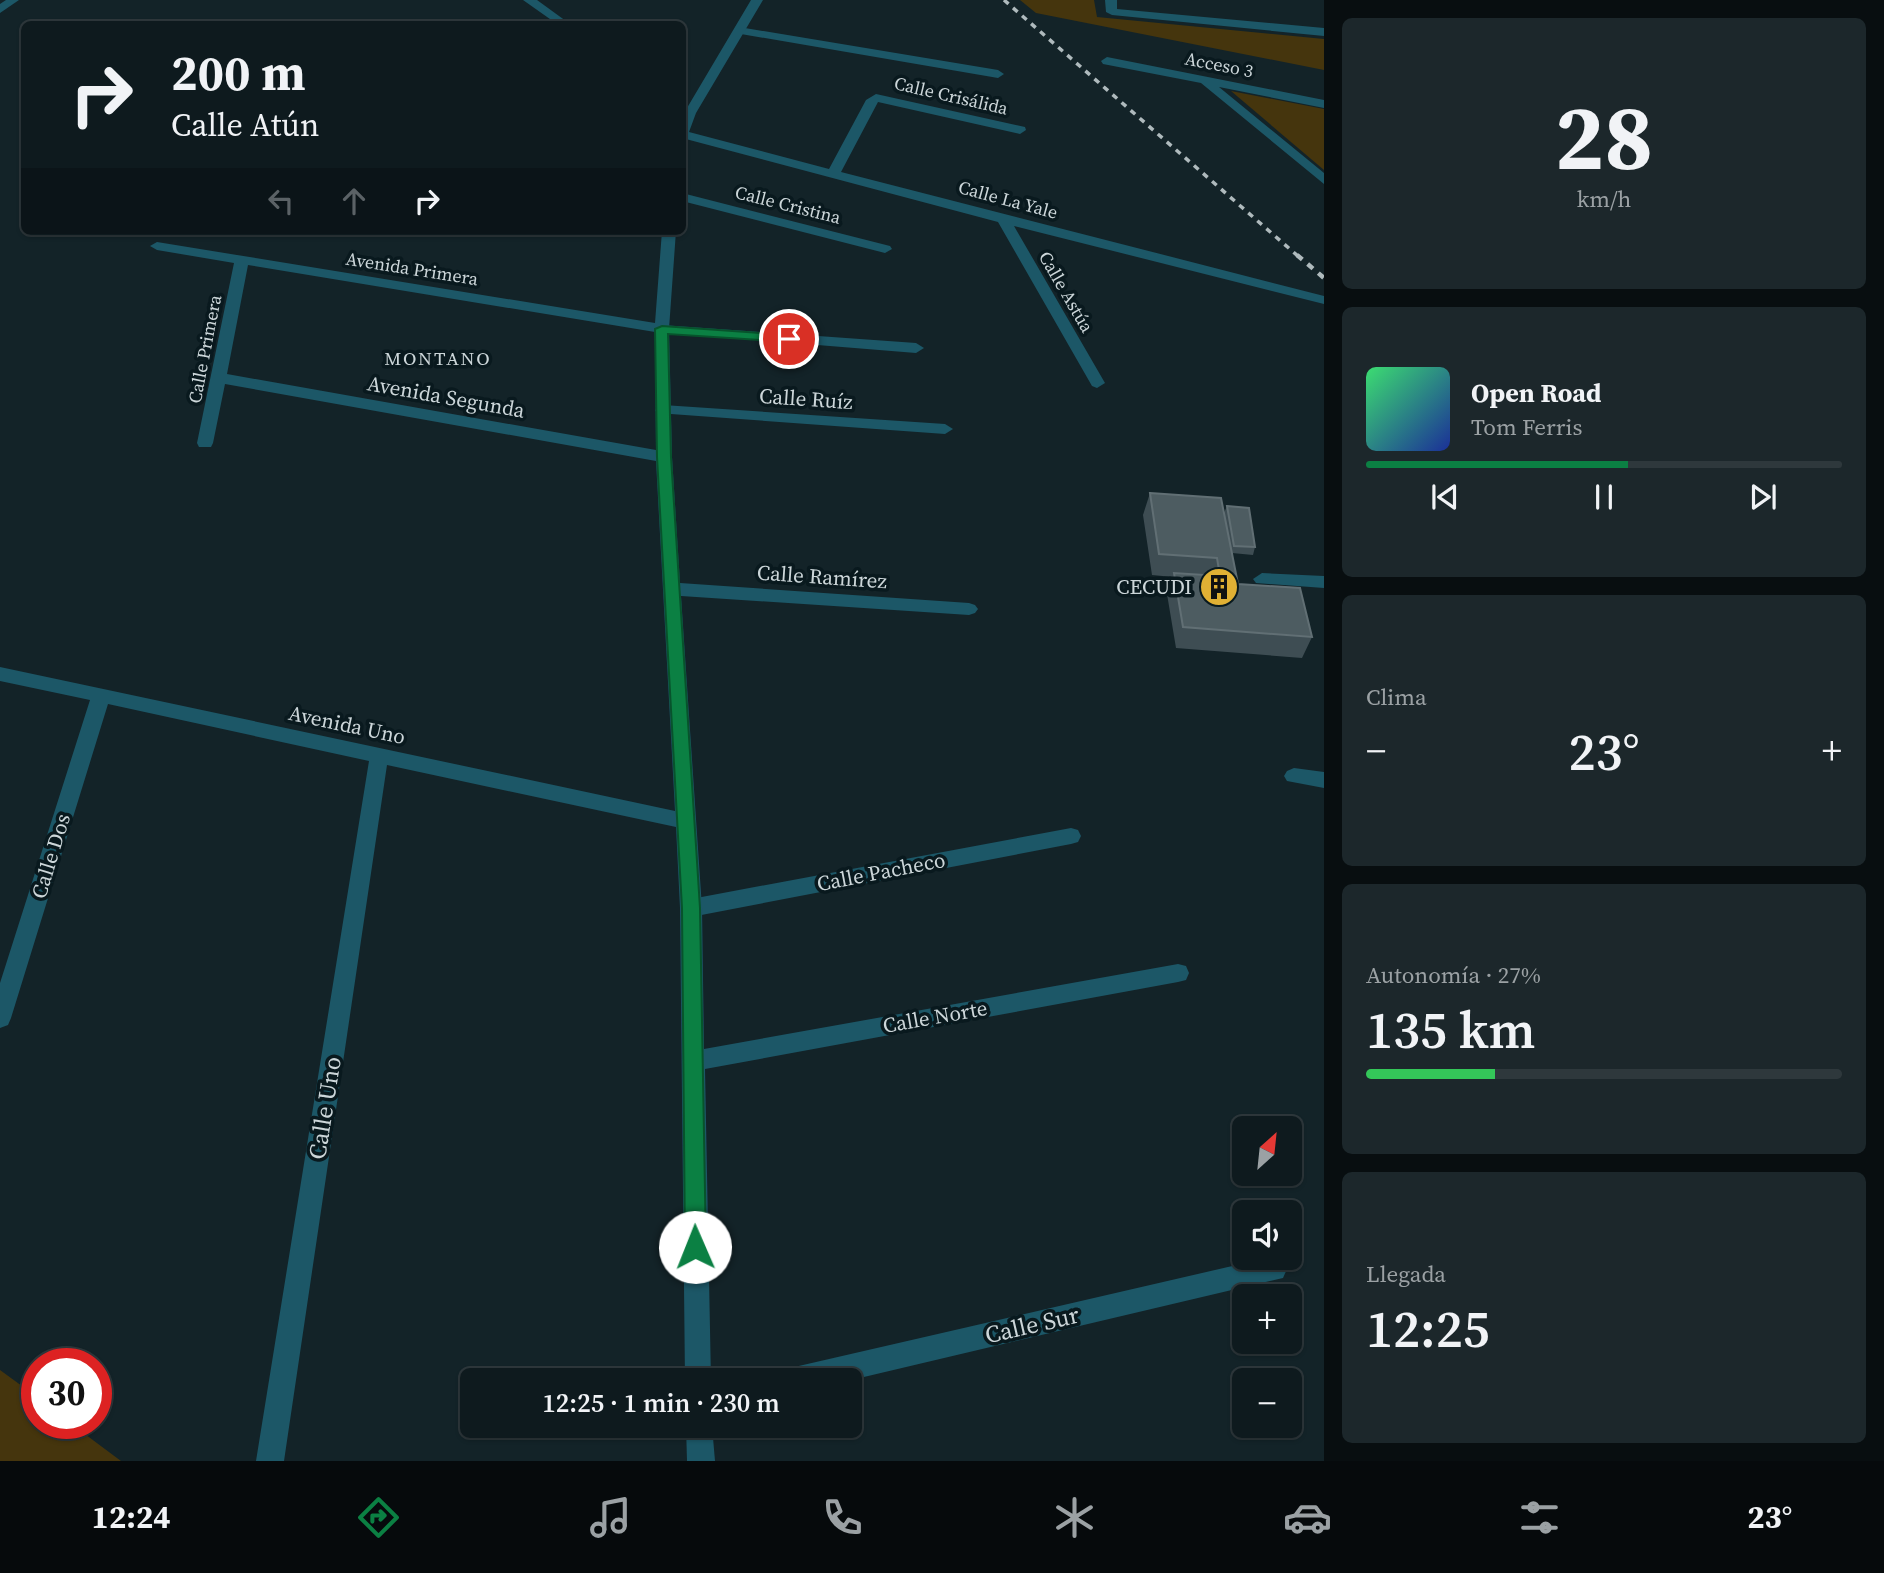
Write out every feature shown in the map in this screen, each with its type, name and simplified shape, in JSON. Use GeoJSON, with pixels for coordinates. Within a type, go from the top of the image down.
{"type":"FeatureCollection","features":[{"type":"Feature","properties":{"kind":"street"},"geometry":{"type":"LineString","coordinates":[[0,10],[13,0]]}},
{"type":"Feature","properties":{"kind":"street"},"geometry":{"type":"LineString","coordinates":[[529,0],[560,21]]}},
{"type":"Feature","properties":{"kind":"street"},"geometry":{"type":"LineString","coordinates":[[686,111],[757,0]]}},
{"type":"Feature","properties":{"kind":"street"},"geometry":{"type":"LineString","coordinates":[[1111,6],[1324,32]]}},
{"type":"Feature","properties":{"kind":"street"},"geometry":{"type":"LineString","coordinates":[[739,31],[998,74]]}},
{"type":"Feature","properties":{"kind":"street","name":"Acceso 3"},"geometry":{"type":"LineString","coordinates":[[1107,61],[1324,104]]}},
{"type":"Feature","properties":{"kind":"street"},"geometry":{"type":"LineString","coordinates":[[1204,80],[1324,180]]}},
{"type":"Feature","properties":{"kind":"street","name":"Calle Crisálida"},"geometry":{"type":"LineString","coordinates":[[834,173],[872,100],[876,98],[1020,130]]}},
{"type":"Feature","properties":{"kind":"street","name":"Calle La Yale"},"geometry":{"type":"LineString","coordinates":[[686,135],[1324,300]]}},
{"type":"Feature","properties":{"kind":"street","name":"Calle Cristina"},"geometry":{"type":"LineString","coordinates":[[686,199],[885,249]]}},
{"type":"Feature","properties":{"kind":"street","name":"Calle Astúa"},"geometry":{"type":"LineString","coordinates":[[1003,219],[1097,383]]}},
{"type":"Feature","properties":{"kind":"street"},"geometry":{"type":"LineString","coordinates":[[669,235],[662,329],[664,457],[691,908],[698,1368]]}},
{"type":"Feature","properties":{"kind":"street","name":"Avenida Primera"},"geometry":{"type":"LineString","coordinates":[[157,246],[662,329],[916,348]]}},
{"type":"Feature","properties":{"kind":"street","name":"Calle Primera"},"geometry":{"type":"LineString","coordinates":[[205,443],[242,261]]}},
{"type":"Feature","properties":{"kind":"street","name":"Avenida Segunda"},"geometry":{"type":"LineString","coordinates":[[220,378],[664,457]]}},
{"type":"Feature","properties":{"kind":"street","name":"Calle Ruíz"},"geometry":{"type":"LineString","coordinates":[[663,410],[945,429]]}},
{"type":"Feature","properties":{"kind":"street"},"geometry":{"type":"LineString","coordinates":[[1262,579],[1324,582]]}},
{"type":"Feature","properties":{"kind":"street","name":"Calle Ramírez"},"geometry":{"type":"LineString","coordinates":[[672,589],[969,609]]}},
{"type":"Feature","properties":{"kind":"street","name":"Avenida Uno"},"geometry":{"type":"LineString","coordinates":[[0,674],[685,821]]}},
{"type":"Feature","properties":{"kind":"street","name":"Calle Dos"},"geometry":{"type":"LineString","coordinates":[[0,1018],[102,695]]}},
{"type":"Feature","properties":{"kind":"street","name":"Calle Uno"},"geometry":{"type":"LineString","coordinates":[[270,1461],[379,756]]}},
{"type":"Feature","properties":{"kind":"street"},"geometry":{"type":"LineString","coordinates":[[1294,776],[1324,780]]}},
{"type":"Feature","properties":{"kind":"street","name":"Calle Pacheco"},"geometry":{"type":"LineString","coordinates":[[691,908],[1071,835]]}},
{"type":"Feature","properties":{"kind":"street","name":"Calle Norte"},"geometry":{"type":"LineString","coordinates":[[693,1061],[1178,973]]}},
{"type":"Feature","properties":{"kind":"street","name":"Calle Sur"},"geometry":{"type":"LineString","coordinates":[[846,1368],[1269,1270]]}},
{"type":"Feature","properties":{"kind":"street"},"geometry":{"type":"LineString","coordinates":[[700,1438],[701,1461]]}},
{"type":"Feature","properties":{"kind":"shaded area"},"geometry":{"type":"Polygon","coordinates":[[[1020,0],[1094,0],[1097,17],[1324,39],[1324,70],[1036,13],[1020,0]]]}},
{"type":"Feature","properties":{"kind":"shaded area"},"geometry":{"type":"Polygon","coordinates":[[[1231,91],[1324,109],[1324,170],[1231,91]]]}},
{"type":"Feature","properties":{"kind":"shaded area"},"geometry":{"type":"Polygon","coordinates":[[[0,1370],[21,1385],[21,1439],[91,1439],[121,1461],[0,1461],[0,1370]]]}},
{"type":"Feature","properties":{"kind":"building"},"geometry":{"type":"Polygon","coordinates":[[[1150,493],[1221,498],[1238,584],[1300,588],[1312,637],[1183,627],[1174,573],[1220,576],[1217,558],[1159,554],[1150,493]]]}},
{"type":"Feature","properties":{"kind":"building","name":"CECUDI"},"geometry":{"type":"Polygon","coordinates":[[[1227,506],[1249,508],[1255,547],[1234,546],[1227,506]]]}},
{"type":"Feature","properties":{"kind":"railway"},"geometry":{"type":"LineString","coordinates":[[1004,0],[1299,257]]}},
{"type":"Feature","properties":{"kind":"railway"},"geometry":{"type":"LineString","coordinates":[[1297,255],[1324,278]]}},
{"type":"Feature","properties":{"kind":"place","name":"CECUDI"},"geometry":{"type":"Point","coordinates":[1219,587]}},
{"type":"Feature","properties":{"kind":"district","name":"MONTANO"},"geometry":{"type":"Point","coordinates":[438,358]}},
{"type":"Feature","properties":{"kind":"route"},"geometry":{"type":"LineString","coordinates":[[695,1247],[691,908],[664,457],[662,329],[789,339]]}}]}
